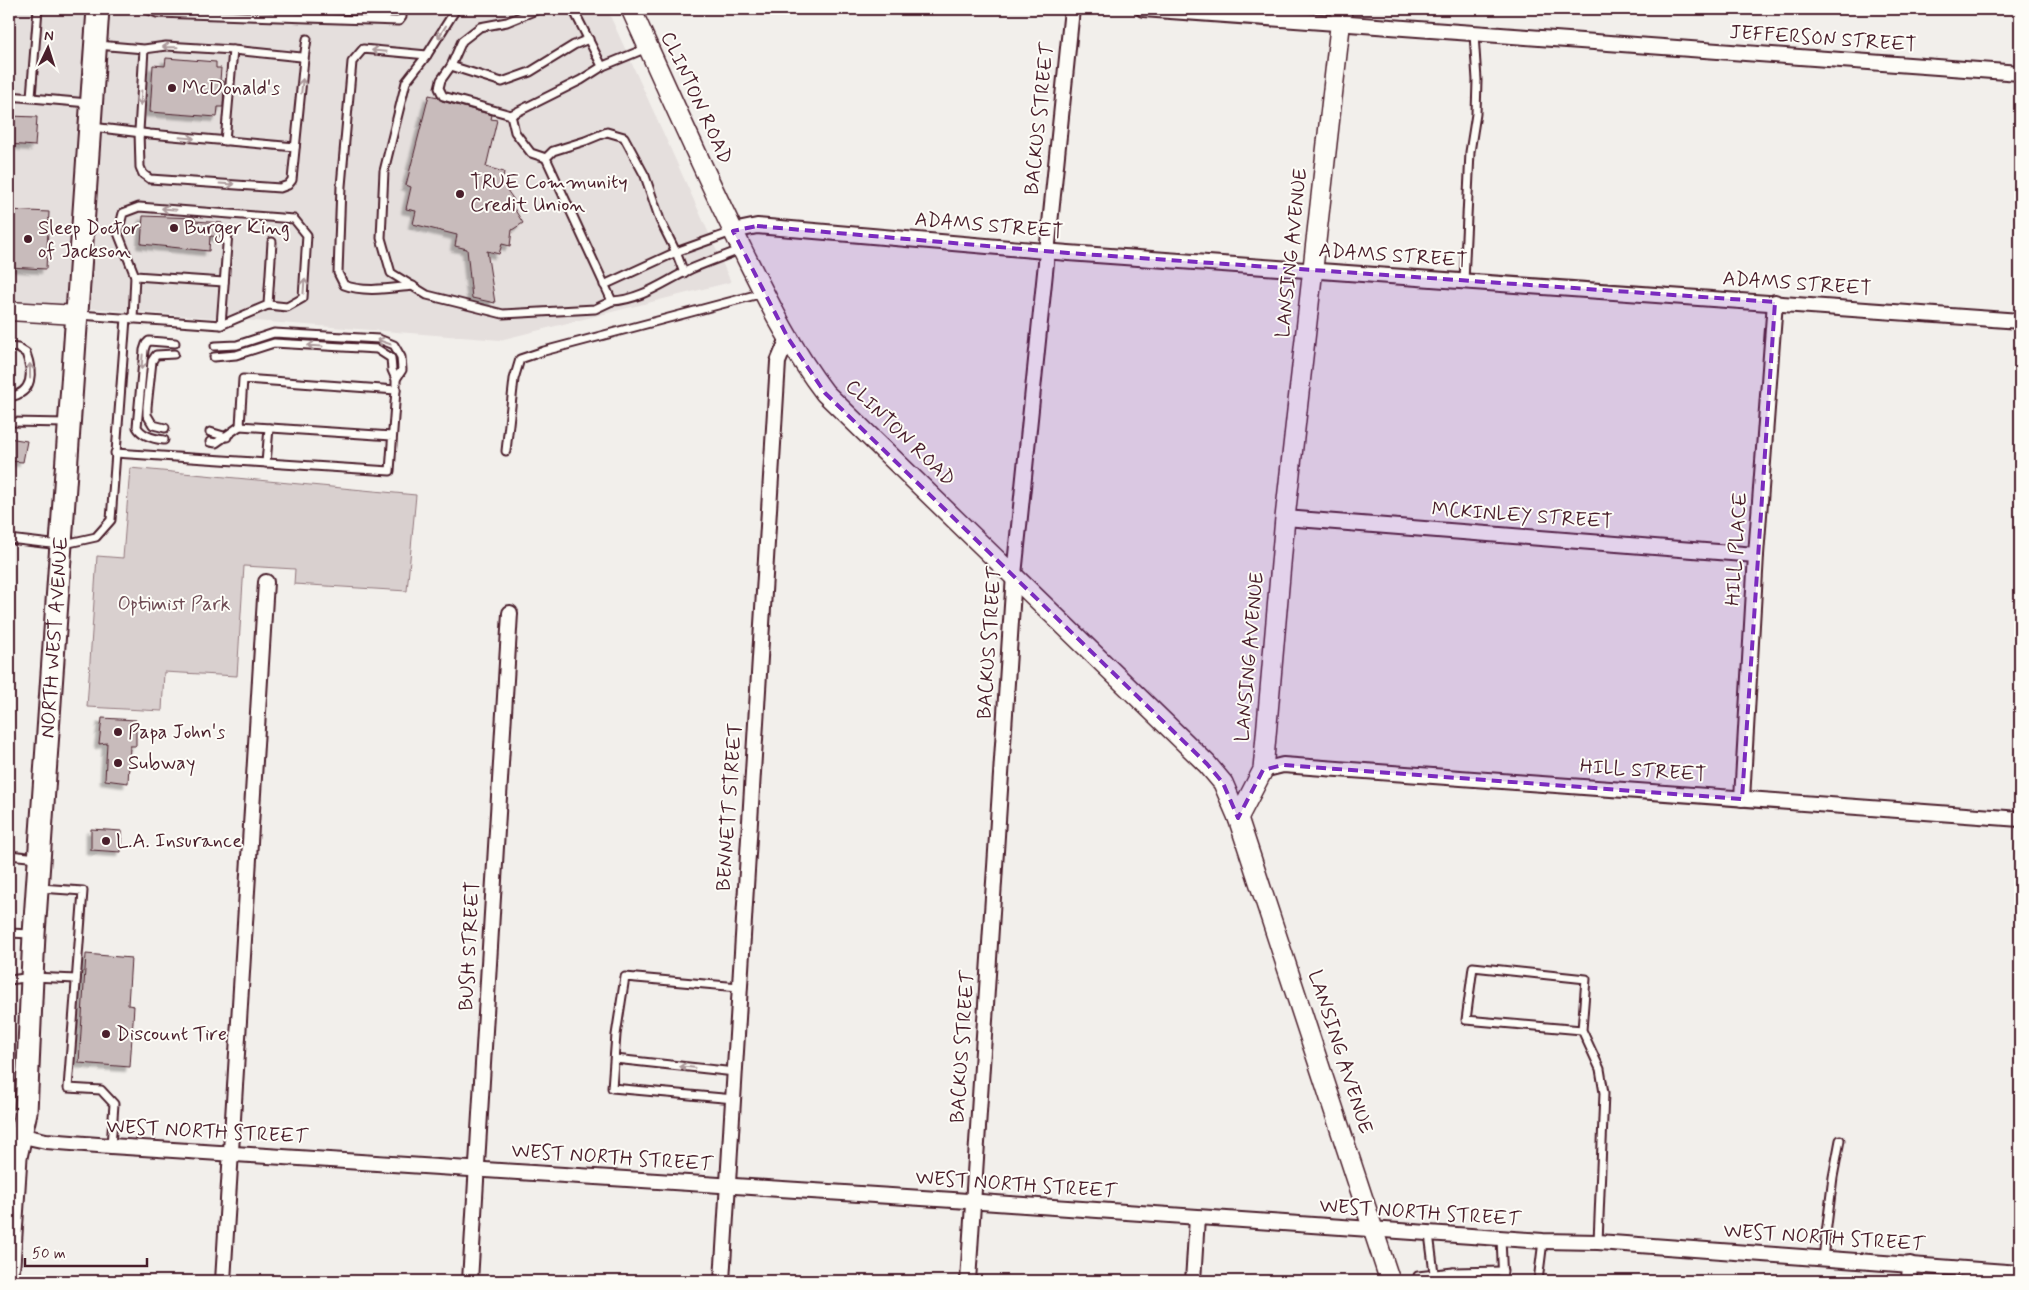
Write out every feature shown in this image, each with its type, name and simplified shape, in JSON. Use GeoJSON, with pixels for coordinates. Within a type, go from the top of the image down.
{"type":"FeatureCollection","features":[{"type":"Feature","properties":{"kind":"main road","name":"NORTH WEST AVENUE"},"geometry":{"type":"LineString","coordinates":[[9,1265],[16,1157],[14,1134],[26,1112],[37,888],[98,9]]}},
{"type":"Feature","properties":{"kind":"main road","name":"CLINTON ROAD"},"geometry":{"type":"LineString","coordinates":[[631,9],[733,232],[788,338],[825,393],[1207,764],[1223,783],[1238,818]]}},
{"type":"Feature","properties":{"kind":"main road","name":"LANSING AVENUE"},"geometry":{"type":"LineString","coordinates":[[1341,17],[1285,518],[1263,770],[1238,818],[1375,1230],[1390,1281]]}},
{"type":"Feature","properties":{"kind":"street","name":"BACKUS STREET"},"geometry":{"type":"LineString","coordinates":[[968,1281],[1014,575],[1072,9]]}},
{"type":"Feature","properties":{"kind":"street","name":"JEFFERSON STREET"},"geometry":{"type":"LineString","coordinates":[[1144,9],[1341,17],[1474,34],[2020,73]]}},
{"type":"Feature","properties":{"kind":"street","name":"ADAMS STREET"},"geometry":{"type":"LineString","coordinates":[[733,232],[757,226],[1046,251],[2020,321]]}},
{"type":"Feature","properties":{"kind":"street","name":"HILL PLACE"},"geometry":{"type":"LineString","coordinates":[[1742,799],[1756,555],[1775,302]]}},
{"type":"Feature","properties":{"kind":"street"},"geometry":{"type":"LineString","coordinates":[[9,311],[76,315]]}},
{"type":"Feature","properties":{"kind":"street","name":"BENNETT STREET"},"geometry":{"type":"LineString","coordinates":[[722,1281],[778,362],[788,338]]}},
{"type":"Feature","properties":{"kind":"street","name":"MCKINLEY STREET"},"geometry":{"type":"LineString","coordinates":[[1285,518],[1756,555]]}},
{"type":"Feature","properties":{"kind":"street"},"geometry":{"type":"LineString","coordinates":[[223,1281],[266,582]]}},
{"type":"Feature","properties":{"kind":"street","name":"BUSH STREET"},"geometry":{"type":"LineString","coordinates":[[470,1281],[510,613]]}},
{"type":"Feature","properties":{"kind":"street","name":"HILL STREET"},"geometry":{"type":"LineString","coordinates":[[1263,770],[1283,765],[2020,819]]}},
{"type":"Feature","properties":{"kind":"street","name":"WEST NORTH STREET"},"geometry":{"type":"LineString","coordinates":[[14,1134],[46,1141],[111,1146],[973,1201],[1543,1242],[1598,1242],[1910,1264],[2012,1275]]}},
{"type":"Feature","properties":{"kind":"street"},"geometry":{"type":"LineString","coordinates":[[1193,1281],[1197,1218]]}},
{"type":"Feature","properties":{"kind":"street"},"geometry":{"type":"LineString","coordinates":[[1909,1281],[1910,1264]]}},
{"type":"Feature","properties":{"kind":"lane"},"geometry":{"type":"LineString","coordinates":[[31,97],[38,9]]}},
{"type":"Feature","properties":{"kind":"lane"},"geometry":{"type":"LineString","coordinates":[[146,9],[157,13],[399,21],[402,17],[402,9]]}},
{"type":"Feature","properties":{"kind":"lane"},"geometry":{"type":"LineString","coordinates":[[456,9],[427,55],[406,82],[384,171],[381,238],[391,273],[427,295],[503,314],[595,310],[612,301],[624,300],[652,290],[684,273],[742,249]]}},
{"type":"Feature","properties":{"kind":"lane"},"geometry":{"type":"LineString","coordinates":[[539,9],[507,22],[480,27],[462,41],[451,66],[441,80],[439,88],[443,96],[511,115],[581,80],[602,66],[649,48]]}},
{"type":"Feature","properties":{"kind":"lane"},"geometry":{"type":"LineString","coordinates":[[573,9],[602,66]]}},
{"type":"Feature","properties":{"kind":"lane"},"geometry":{"type":"LineString","coordinates":[[1464,281],[1470,152],[1476,114],[1477,80],[1474,34]]}},
{"type":"Feature","properties":{"kind":"lane"},"geometry":{"type":"LineString","coordinates":[[144,49],[139,132],[140,167],[143,174],[150,179],[280,188],[288,185],[292,180],[307,38]]}},
{"type":"Feature","properties":{"kind":"lane"},"geometry":{"type":"LineString","coordinates":[[451,66],[502,82],[530,72],[574,45],[589,39]]}},
{"type":"Feature","properties":{"kind":"lane"},"geometry":{"type":"LineString","coordinates":[[95,45],[144,49],[166,46],[234,50],[301,57],[304,59]]}},
{"type":"Feature","properties":{"kind":"lane"},"geometry":{"type":"LineString","coordinates":[[413,286],[385,289],[352,288],[344,285],[338,273],[341,186],[352,62],[363,49],[427,55]]}},
{"type":"Feature","properties":{"kind":"lane"},"geometry":{"type":"LineString","coordinates":[[226,141],[234,50]]}},
{"type":"Feature","properties":{"kind":"lane"},"geometry":{"type":"LineString","coordinates":[[9,96],[91,103]]}},
{"type":"Feature","properties":{"kind":"lane"},"geometry":{"type":"LineString","coordinates":[[511,115],[515,132],[530,152],[546,158],[612,301]]}},
{"type":"Feature","properties":{"kind":"lane"},"geometry":{"type":"LineString","coordinates":[[90,126],[295,147]]}},
{"type":"Feature","properties":{"kind":"lane"},"geometry":{"type":"LineString","coordinates":[[546,158],[553,150],[585,141],[607,132],[624,137],[645,176],[660,220],[684,273]]}},
{"type":"Feature","properties":{"kind":"lane"},"geometry":{"type":"LineString","coordinates":[[9,539],[60,545],[96,537],[111,520],[115,453],[129,318],[135,276],[118,233],[124,213],[139,207],[294,219],[307,235],[303,298],[287,306],[268,305],[221,325],[129,318],[76,315]]}},
{"type":"Feature","properties":{"kind":"lane"},"geometry":{"type":"LineString","coordinates":[[221,325],[228,232]]}},
{"type":"Feature","properties":{"kind":"lane"},"geometry":{"type":"LineString","coordinates":[[604,285],[676,252],[733,232]]}},
{"type":"Feature","properties":{"kind":"lane"},"geometry":{"type":"LineString","coordinates":[[268,305],[272,242]]}},
{"type":"Feature","properties":{"kind":"lane"},"geometry":{"type":"LineString","coordinates":[[135,276],[224,282]]}},
{"type":"Feature","properties":{"kind":"lane"},"geometry":{"type":"LineString","coordinates":[[506,451],[514,379],[520,360],[544,351],[764,293]]}},
{"type":"Feature","properties":{"kind":"lane"},"geometry":{"type":"LineString","coordinates":[[215,346],[237,344],[274,333],[380,339],[394,346],[401,357],[402,370],[396,379]]}},
{"type":"Feature","properties":{"kind":"lane"},"geometry":{"type":"LineString","coordinates":[[164,440],[139,432],[137,427],[144,350],[149,341],[175,344]]}},
{"type":"Feature","properties":{"kind":"lane"},"geometry":{"type":"LineString","coordinates":[[115,453],[390,471],[396,390],[396,379],[392,370],[391,358],[377,349],[274,343],[236,355],[214,357]]}},
{"type":"Feature","properties":{"kind":"lane"},"geometry":{"type":"LineString","coordinates":[[9,347],[18,348],[26,352],[32,368],[30,381],[17,395],[9,397]]}},
{"type":"Feature","properties":{"kind":"lane"},"geometry":{"type":"LineString","coordinates":[[165,428],[154,425],[147,415],[152,361],[156,355],[174,354]]}},
{"type":"Feature","properties":{"kind":"lane"},"geometry":{"type":"LineString","coordinates":[[240,426],[243,379],[396,390]]}},
{"type":"Feature","properties":{"kind":"lane"},"geometry":{"type":"LineString","coordinates":[[9,392],[17,395]]}},
{"type":"Feature","properties":{"kind":"lane"},"geometry":{"type":"LineString","coordinates":[[9,422],[68,423]]}},
{"type":"Feature","properties":{"kind":"lane"},"geometry":{"type":"LineString","coordinates":[[210,442],[216,443],[240,426],[392,436]]}},
{"type":"Feature","properties":{"kind":"lane"},"geometry":{"type":"LineString","coordinates":[[266,463],[268,428]]}},
{"type":"Feature","properties":{"kind":"lane"},"geometry":{"type":"LineString","coordinates":[[210,432],[227,437]]}},
{"type":"Feature","properties":{"kind":"lane"},"geometry":{"type":"LineString","coordinates":[[9,855],[39,858]]}},
{"type":"Feature","properties":{"kind":"lane"},"geometry":{"type":"LineString","coordinates":[[37,888],[83,890],[68,1088],[101,1090],[114,1104],[111,1146]]}},
{"type":"Feature","properties":{"kind":"lane"},"geometry":{"type":"LineString","coordinates":[[9,933],[34,934]]}},
{"type":"Feature","properties":{"kind":"lane"},"geometry":{"type":"LineString","coordinates":[[1582,1030],[1466,1020],[1473,967],[1586,979],[1582,1030],[1600,1069],[1604,1092],[1598,1242]]}},
{"type":"Feature","properties":{"kind":"lane"},"geometry":{"type":"LineString","coordinates":[[9,980],[32,977],[76,979]]}},
{"type":"Feature","properties":{"kind":"lane"},"geometry":{"type":"LineString","coordinates":[[734,1099],[612,1088],[616,1035],[625,977],[739,987]]}},
{"type":"Feature","properties":{"kind":"lane"},"geometry":{"type":"LineString","coordinates":[[615,1059],[735,1072]]}},
{"type":"Feature","properties":{"kind":"lane"},"geometry":{"type":"LineString","coordinates":[[1823,1258],[1833,1177],[1840,1140]]}},
{"type":"Feature","properties":{"kind":"lane"},"geometry":{"type":"LineString","coordinates":[[1429,1234],[1434,1273]]}},
{"type":"Feature","properties":{"kind":"lane"},"geometry":{"type":"LineString","coordinates":[[1501,1238],[1503,1281]]}},
{"type":"Feature","properties":{"kind":"lane"},"geometry":{"type":"LineString","coordinates":[[1538,1281],[1543,1242]]}},
{"type":"Feature","properties":{"kind":"lane"},"geometry":{"type":"LineString","coordinates":[[1418,1281],[1418,1276],[1434,1273],[1503,1271]]}},
{"type":"Feature","properties":{"kind":"lane"},"geometry":{"type":"LineString","coordinates":[[1453,1272],[1453,1281]]}},
{"type":"Feature","properties":{"kind":"highlighted area"},"geometry":{"type":"Polygon","coordinates":[[[757,226],[1068,253],[1775,302],[1742,799],[1283,765],[1263,770],[1238,818],[1223,783],[1207,764],[825,393],[788,338],[733,231],[757,226]]]}},
{"type":"Feature","properties":{"kind":"shaded area"},"geometry":{"type":"Polygon","coordinates":[[[9,9],[607,9],[731,282],[500,340],[9,302],[9,9]]]}},
{"type":"Feature","properties":{"kind":"green space","name":"Optimist Park"},"geometry":{"type":"Polygon","coordinates":[[[130,468],[416,495],[407,591],[294,584],[295,569],[244,566],[237,676],[164,672],[162,711],[87,707],[97,556],[123,558],[130,468]]]}},
{"type":"Feature","properties":{"kind":"building"},"geometry":{"type":"Polygon","coordinates":[[[166,58],[216,62],[216,68],[221,68],[220,81],[224,81],[223,107],[218,107],[217,117],[150,112],[153,65],[165,66],[166,58]]]}},
{"type":"Feature","properties":{"kind":"building","name":"TRUE Community Credit Union"},"geometry":{"type":"Polygon","coordinates":[[[429,95],[438,97],[442,101],[492,115],[491,119],[497,120],[486,167],[504,172],[502,183],[514,200],[510,202],[523,223],[512,230],[510,246],[502,244],[499,254],[487,251],[495,303],[472,298],[467,249],[455,246],[457,235],[413,224],[416,211],[406,209],[411,187],[406,185],[429,95]]]}},
{"type":"Feature","properties":{"kind":"building"},"geometry":{"type":"Polygon","coordinates":[[[9,116],[37,117],[35,146],[9,144],[9,116]]]}},
{"type":"Feature","properties":{"kind":"building","name":"Sleep Doctor of Jackson"},"geometry":{"type":"Polygon","coordinates":[[[9,210],[49,212],[46,269],[9,267],[9,210]]]}},
{"type":"Feature","properties":{"kind":"building"},"geometry":{"type":"Polygon","coordinates":[[[143,216],[195,218],[195,221],[222,223],[221,237],[210,236],[209,251],[141,244],[143,216]]]}},
{"type":"Feature","properties":{"kind":"building"},"geometry":{"type":"Polygon","coordinates":[[[9,438],[27,441],[23,462],[9,461],[9,438]]]}},
{"type":"Feature","properties":{"kind":"building"},"geometry":{"type":"Polygon","coordinates":[[[102,718],[136,720],[136,746],[130,746],[128,783],[105,780],[107,743],[99,744],[102,718]]]}},
{"type":"Feature","properties":{"kind":"building","name":"L.A. Insurance"},"geometry":{"type":"Polygon","coordinates":[[[91,829],[122,831],[121,852],[91,850],[91,829]]]}},
{"type":"Feature","properties":{"kind":"building","name":"Discount Tire"},"geometry":{"type":"Polygon","coordinates":[[[86,954],[131,958],[128,1005],[134,1006],[130,1067],[79,1063],[86,954]]]}},
{"type":"Feature","properties":{"kind":"place","name":"McDonald's"},"geometry":{"type":"Point","coordinates":[172,88]}},
{"type":"Feature","properties":{"kind":"place","name":"TRUE Community Credit Union"},"geometry":{"type":"Point","coordinates":[460,194]}},
{"type":"Feature","properties":{"kind":"place","name":"Burger King"},"geometry":{"type":"Point","coordinates":[174,228]}},
{"type":"Feature","properties":{"kind":"place","name":"Sleep Doctor of Jackson"},"geometry":{"type":"Point","coordinates":[28,239]}},
{"type":"Feature","properties":{"kind":"place","name":"Papa John's"},"geometry":{"type":"Point","coordinates":[118,732]}},
{"type":"Feature","properties":{"kind":"place","name":"Subway"},"geometry":{"type":"Point","coordinates":[118,763]}},
{"type":"Feature","properties":{"kind":"place","name":"L.A. Insurance"},"geometry":{"type":"Point","coordinates":[106,841]}},
{"type":"Feature","properties":{"kind":"place","name":"Discount Tire"},"geometry":{"type":"Point","coordinates":[106,1034]}}]}
